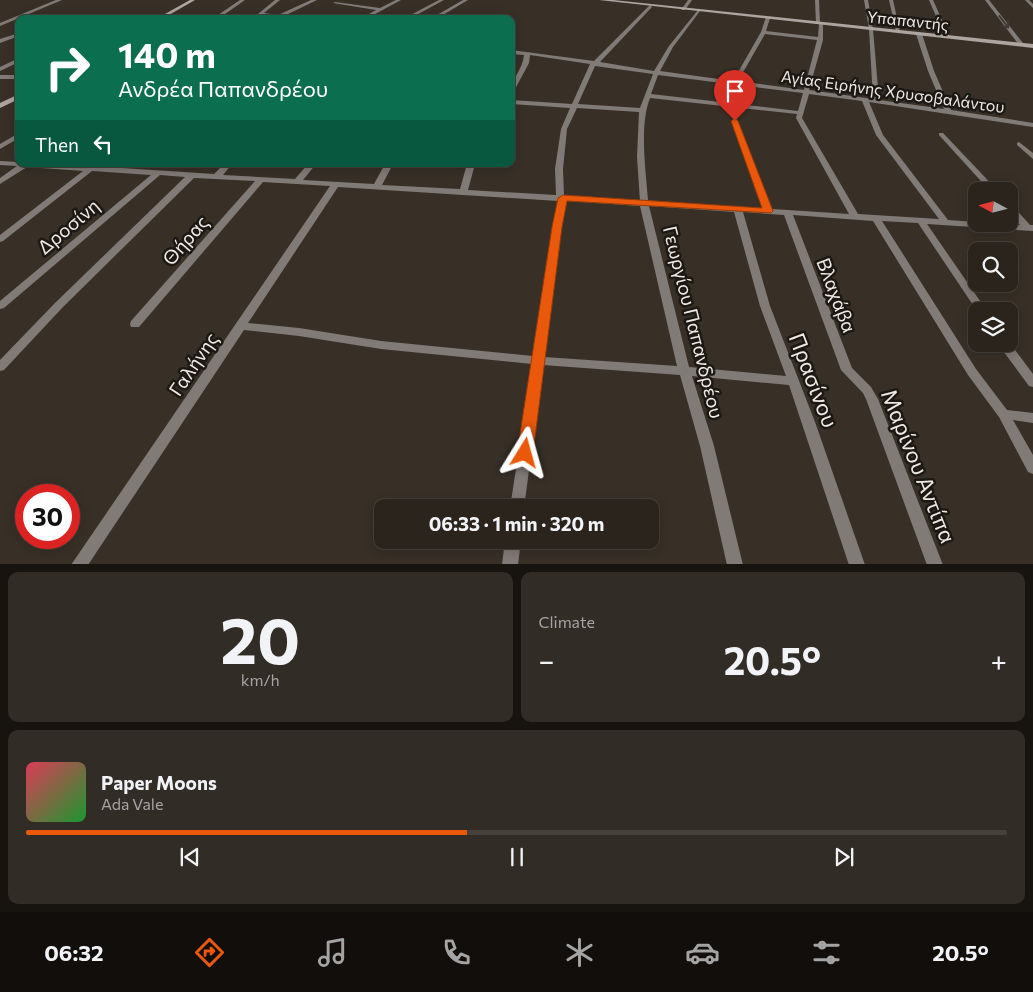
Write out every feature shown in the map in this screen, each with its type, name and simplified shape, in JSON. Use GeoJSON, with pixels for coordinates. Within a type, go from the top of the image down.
{"type":"FeatureCollection","features":[{"type":"Feature","properties":{"kind":"street"},"geometry":{"type":"LineString","coordinates":[[24,15],[60,0]]}},
{"type":"Feature","properties":{"kind":"street"},"geometry":{"type":"LineString","coordinates":[[165,15],[193,0]]}},
{"type":"Feature","properties":{"kind":"street"},"geometry":{"type":"LineString","coordinates":[[220,15],[242,0]]}},
{"type":"Feature","properties":{"kind":"street"},"geometry":{"type":"LineString","coordinates":[[260,14],[278,0]]}},
{"type":"Feature","properties":{"kind":"street"},"geometry":{"type":"LineString","coordinates":[[282,15],[315,0]]}},
{"type":"Feature","properties":{"kind":"street"},"geometry":{"type":"LineString","coordinates":[[370,15],[399,0]]}},
{"type":"Feature","properties":{"kind":"street"},"geometry":{"type":"LineString","coordinates":[[413,15],[442,0]]}},
{"type":"Feature","properties":{"kind":"street"},"geometry":{"type":"LineString","coordinates":[[439,15],[466,0]]}},
{"type":"Feature","properties":{"kind":"street","name":"Υπαπαντής"},"geometry":{"type":"LineString","coordinates":[[601,0],[1033,46]]}},
{"type":"Feature","properties":{"kind":"street"},"geometry":{"type":"LineString","coordinates":[[683,9],[690,0]]}},
{"type":"Feature","properties":{"kind":"street"},"geometry":{"type":"LineString","coordinates":[[817,0],[820,39],[808,92],[799,118],[855,217]]}},
{"type":"Feature","properties":{"kind":"street"},"geometry":{"type":"LineString","coordinates":[[866,0],[871,29],[876,102]]}},
{"type":"Feature","properties":{"kind":"street"},"geometry":{"type":"LineString","coordinates":[[891,0],[898,32]]}},
{"type":"Feature","properties":{"kind":"street"},"geometry":{"type":"LineString","coordinates":[[931,0],[948,37]]}},
{"type":"Feature","properties":{"kind":"street"},"geometry":{"type":"LineString","coordinates":[[987,0],[1021,44]]}},
{"type":"Feature","properties":{"kind":"street"},"geometry":{"type":"LineString","coordinates":[[1027,0],[1033,8]]}},
{"type":"Feature","properties":{"kind":"street"},"geometry":{"type":"LineString","coordinates":[[335,3],[380,10]]}},
{"type":"Feature","properties":{"kind":"street"},"geometry":{"type":"LineString","coordinates":[[518,499],[562,198],[562,139],[574,106],[594,63],[650,6]]}},
{"type":"Feature","properties":{"kind":"street","name":"Γεωργίου Παπανδρέου"},"geometry":{"type":"LineString","coordinates":[[698,11],[671,47],[656,73],[642,110],[640,157],[644,203],[684,370],[706,446],[735,564]]}},
{"type":"Feature","properties":{"kind":"street"},"geometry":{"type":"LineString","coordinates":[[260,14],[270,15]]}},
{"type":"Feature","properties":{"kind":"street"},"geometry":{"type":"LineString","coordinates":[[735,82],[768,18]]}},
{"type":"Feature","properties":{"kind":"street"},"geometry":{"type":"LineString","coordinates":[[0,27],[15,20]]}},
{"type":"Feature","properties":{"kind":"street"},"geometry":{"type":"LineString","coordinates":[[0,27],[9,28]]}},
{"type":"Feature","properties":{"kind":"street"},"geometry":{"type":"LineString","coordinates":[[762,32],[820,39]]}},
{"type":"Feature","properties":{"kind":"street"},"geometry":{"type":"LineString","coordinates":[[919,34],[930,71],[948,112]]}},
{"type":"Feature","properties":{"kind":"street"},"geometry":{"type":"LineString","coordinates":[[0,41],[15,35]]}},
{"type":"Feature","properties":{"kind":"street","name":"Αγίας Ειρήνης Χρυσοβαλάντου"},"geometry":{"type":"LineString","coordinates":[[515,52],[1033,125]]}},
{"type":"Feature","properties":{"kind":"street"},"geometry":{"type":"LineString","coordinates":[[515,84],[526,63],[527,53]]}},
{"type":"Feature","properties":{"kind":"street"},"geometry":{"type":"LineString","coordinates":[[0,69],[15,62]]}},
{"type":"Feature","properties":{"kind":"street"},"geometry":{"type":"LineString","coordinates":[[0,77],[15,77]]}},
{"type":"Feature","properties":{"kind":"street"},"geometry":{"type":"LineString","coordinates":[[648,96],[801,113]]}},
{"type":"Feature","properties":{"kind":"street"},"geometry":{"type":"LineString","coordinates":[[0,106],[15,98]]}},
{"type":"Feature","properties":{"kind":"street"},"geometry":{"type":"LineString","coordinates":[[865,101],[880,135],[945,222]]}},
{"type":"Feature","properties":{"kind":"street"},"geometry":{"type":"LineString","coordinates":[[515,102],[642,110]]}},
{"type":"Feature","properties":{"kind":"street"},"geometry":{"type":"LineString","coordinates":[[735,121],[768,211]]}},
{"type":"Feature","properties":{"kind":"street"},"geometry":{"type":"LineString","coordinates":[[941,134],[986,182]]}},
{"type":"Feature","properties":{"kind":"street"},"geometry":{"type":"LineString","coordinates":[[0,147],[15,138]]}},
{"type":"Feature","properties":{"kind":"street"},"geometry":{"type":"LineString","coordinates":[[0,163],[15,164]]}},
{"type":"Feature","properties":{"kind":"street"},"geometry":{"type":"LineString","coordinates":[[0,182],[22,167]]}},
{"type":"Feature","properties":{"kind":"street"},"geometry":{"type":"LineString","coordinates":[[0,239],[84,167]]}},
{"type":"Feature","properties":{"kind":"street"},"geometry":{"type":"LineString","coordinates":[[97,167],[1030,228]]}},
{"type":"Feature","properties":{"kind":"street"},"geometry":{"type":"LineString","coordinates":[[217,176],[225,167]]}},
{"type":"Feature","properties":{"kind":"street"},"geometry":{"type":"LineString","coordinates":[[298,181],[310,167]]}},
{"type":"Feature","properties":{"kind":"street"},"geometry":{"type":"LineString","coordinates":[[377,186],[387,167]]}},
{"type":"Feature","properties":{"kind":"street"},"geometry":{"type":"LineString","coordinates":[[463,192],[470,167]]}},
{"type":"Feature","properties":{"kind":"street","name":"Δροσίνη"},"geometry":{"type":"LineString","coordinates":[[0,306],[159,172]]}},
{"type":"Feature","properties":{"kind":"street"},"geometry":{"type":"LineString","coordinates":[[0,367],[59,305],[193,174]]}},
{"type":"Feature","properties":{"kind":"street","name":"Θήρας"},"geometry":{"type":"LineString","coordinates":[[135,324],[260,179]]}},
{"type":"Feature","properties":{"kind":"street","name":"Γαλήνης"},"geometry":{"type":"LineString","coordinates":[[79,564],[336,184]]}},
{"type":"Feature","properties":{"kind":"street","name":"Πρασίνου"},"geometry":{"type":"LineString","coordinates":[[738,209],[765,306],[793,380],[856,564]]}},
{"type":"Feature","properties":{"kind":"street","name":"Βλαχάβα"},"geometry":{"type":"LineString","coordinates":[[787,212],[846,370],[862,385]]}},
{"type":"Feature","properties":{"kind":"street"},"geometry":{"type":"LineString","coordinates":[[1018,216],[1030,228]]}},
{"type":"Feature","properties":{"kind":"street"},"geometry":{"type":"LineString","coordinates":[[876,218],[972,372],[1003,414],[1033,468]]}},
{"type":"Feature","properties":{"kind":"street"},"geometry":{"type":"LineString","coordinates":[[921,221],[976,302]]}},
{"type":"Feature","properties":{"kind":"street"},"geometry":{"type":"LineString","coordinates":[[241,326],[299,332],[381,345],[538,361],[684,370],[793,380]]}},
{"type":"Feature","properties":{"kind":"street"},"geometry":{"type":"LineString","coordinates":[[1010,352],[1033,383]]}},
{"type":"Feature","properties":{"kind":"street","name":"Μαρίνου Αντίπα"},"geometry":{"type":"LineString","coordinates":[[862,385],[872,399],[935,564]]}},
{"type":"Feature","properties":{"kind":"street"},"geometry":{"type":"LineString","coordinates":[[1003,414],[1033,418]]}},
{"type":"Feature","properties":{"kind":"street"},"geometry":{"type":"LineString","coordinates":[[510,564],[512,549]]}},
{"type":"Feature","properties":{"kind":"lane"},"geometry":{"type":"LineString","coordinates":[[1019,144],[1033,157]]}},
{"type":"Feature","properties":{"kind":"route"},"geometry":{"type":"LineString","coordinates":[[525,453],[557,227],[563,198],[768,211],[735,121]]}}]}
